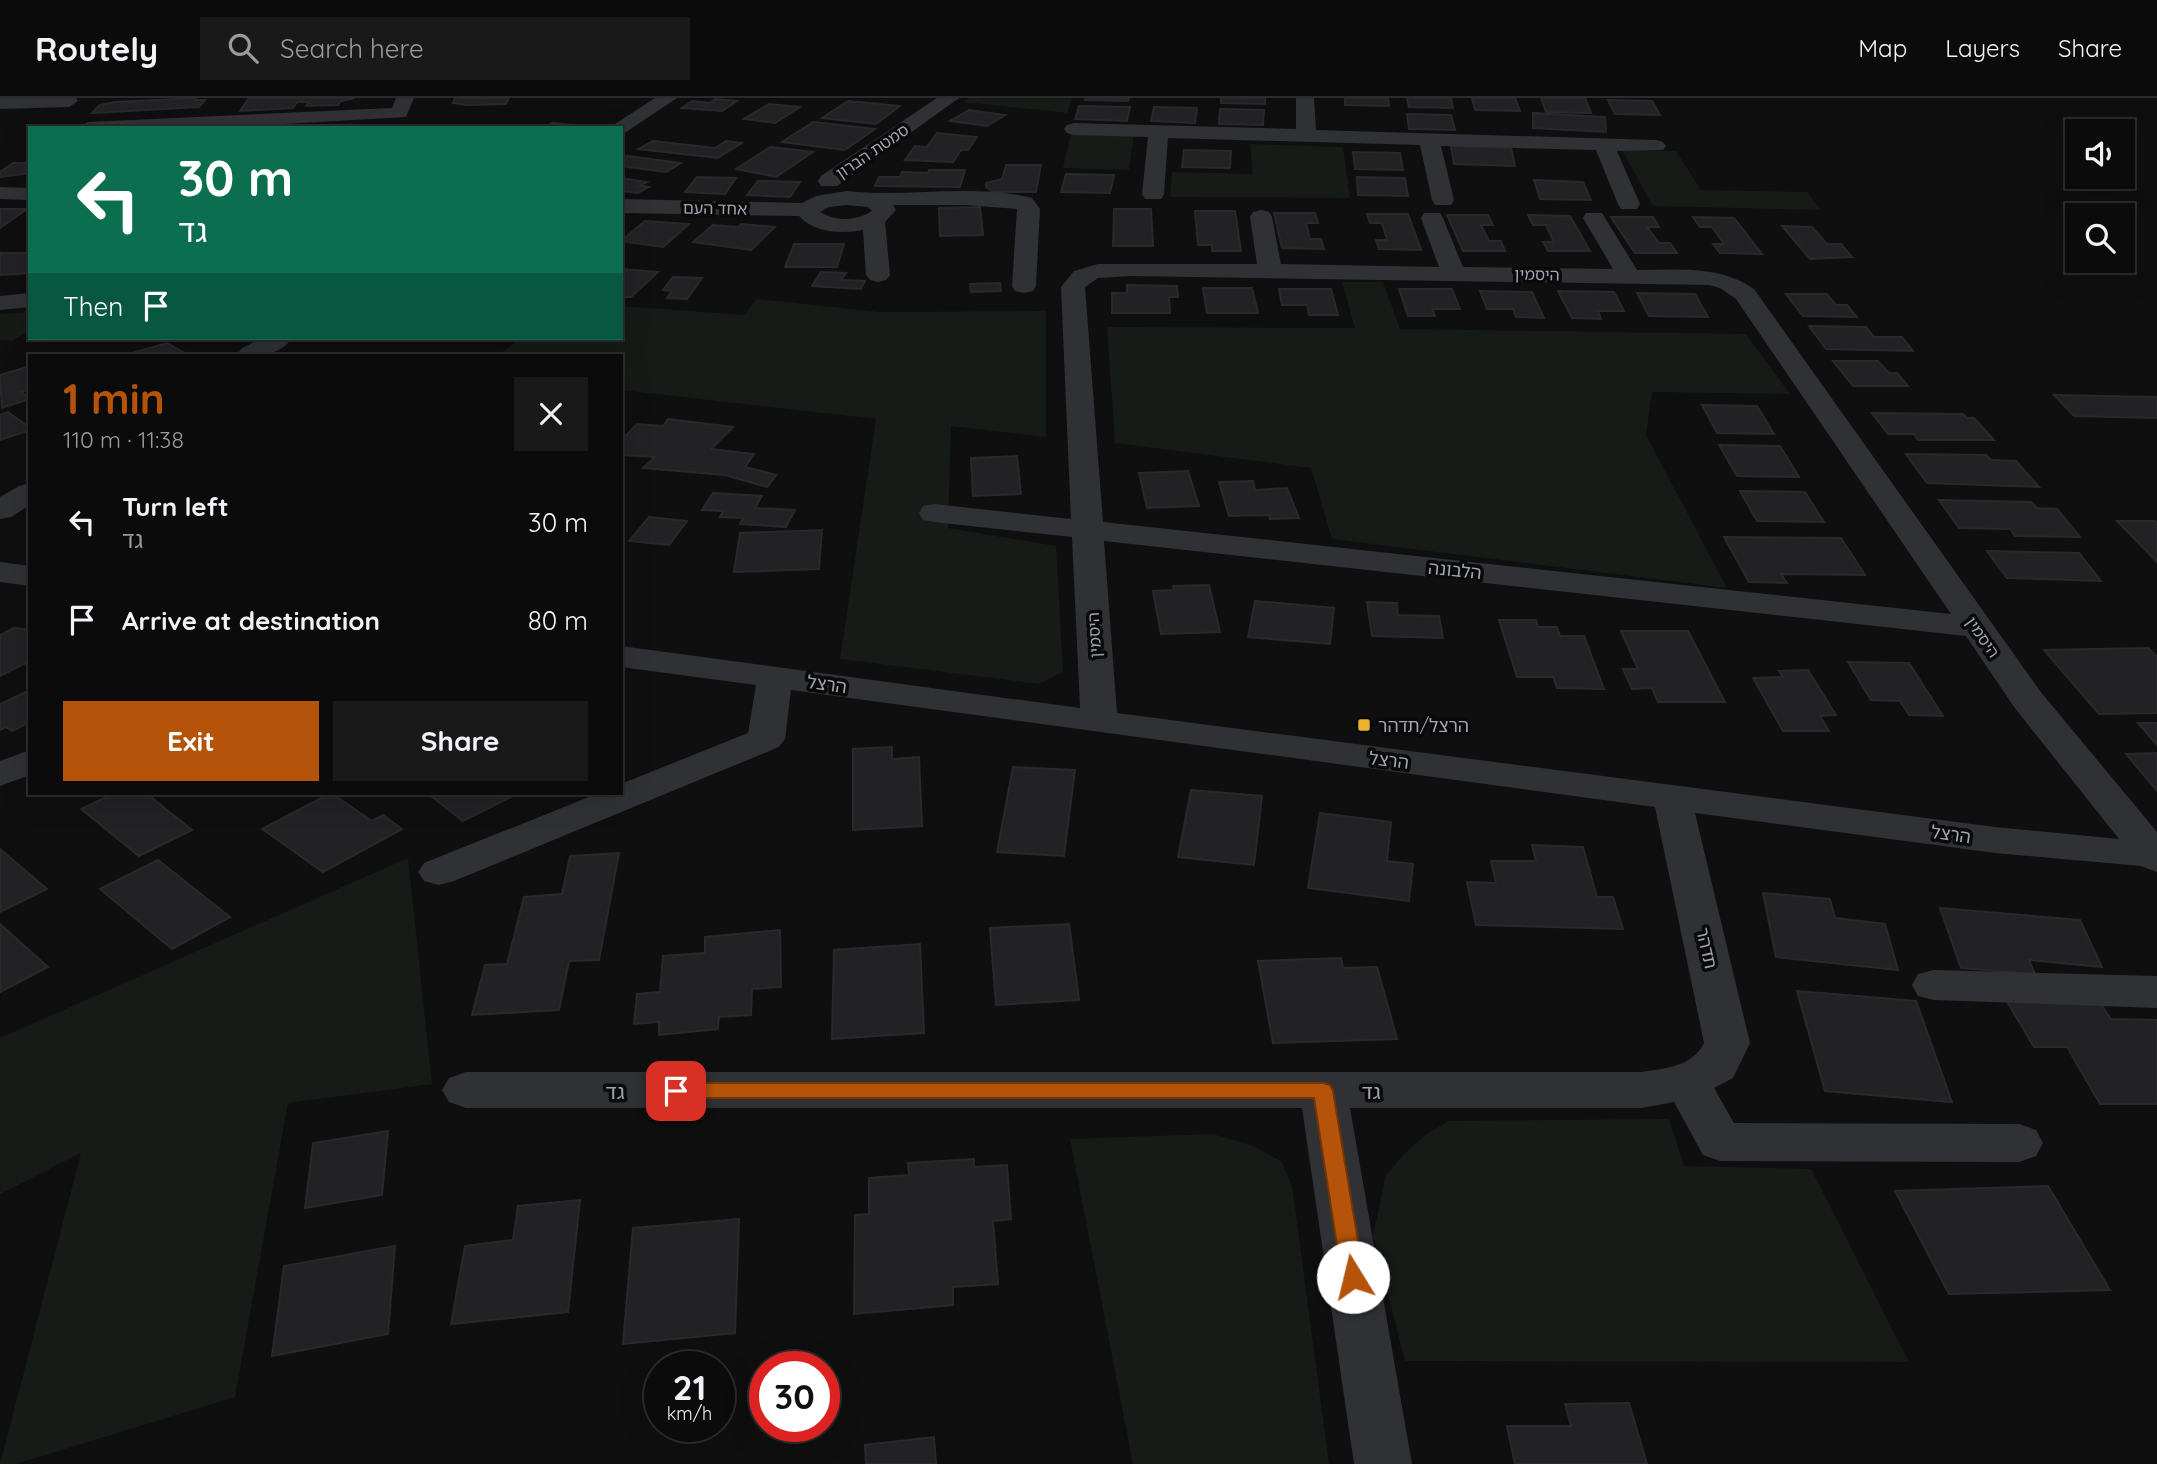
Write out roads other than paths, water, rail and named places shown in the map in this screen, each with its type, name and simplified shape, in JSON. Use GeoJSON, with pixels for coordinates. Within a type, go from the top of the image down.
{"type":"FeatureCollection","features":[{"type":"Feature","properties":{"kind":"street"},"geometry":{"type":"LineString","coordinates":[[129,126],[399,113],[405,98]]}},
{"type":"Feature","properties":{"kind":"street"},"geometry":{"type":"LineString","coordinates":[[622,126],[668,98]]}},
{"type":"Feature","properties":{"kind":"street","name":"סמטת הברון"},"geometry":{"type":"LineString","coordinates":[[829,181],[950,98]]}},
{"type":"Feature","properties":{"kind":"street"},"geometry":{"type":"LineString","coordinates":[[1305,98],[1306,136]]}},
{"type":"Feature","properties":{"kind":"street"},"geometry":{"type":"LineString","coordinates":[[0,103],[71,100]]}},
{"type":"Feature","properties":{"kind":"street"},"geometry":{"type":"LineString","coordinates":[[51,121],[71,100]]}},
{"type":"Feature","properties":{"kind":"street"},"geometry":{"type":"LineString","coordinates":[[1074,129],[1656,146]]}},
{"type":"Feature","properties":{"kind":"street"},"geometry":{"type":"LineString","coordinates":[[1153,194],[1158,131]]}},
{"type":"Feature","properties":{"kind":"street"},"geometry":{"type":"LineString","coordinates":[[1429,139],[1438,209],[1453,273]]}},
{"type":"Feature","properties":{"kind":"street"},"geometry":{"type":"LineString","coordinates":[[1604,145],[1629,204]]}},
{"type":"Feature","properties":{"kind":"street"},"geometry":{"type":"LineString","coordinates":[[0,193],[28,194]]}},
{"type":"Feature","properties":{"kind":"street","name":"אחד העם"},"geometry":{"type":"LineString","coordinates":[[623,206],[808,210],[829,200],[872,210],[902,197],[971,198],[1024,203],[1029,209],[1024,286]]}},
{"type":"Feature","properties":{"kind":"street"},"geometry":{"type":"LineString","coordinates":[[872,210],[878,275]]}},
{"type":"Feature","properties":{"kind":"street"},"geometry":{"type":"LineString","coordinates":[[1261,217],[1270,271]]}},
{"type":"Feature","properties":{"kind":"street"},"geometry":{"type":"LineString","coordinates":[[1594,218],[1629,276]]}},
{"type":"Feature","properties":{"kind":"street","name":"היסמין"},"geometry":{"type":"LineString","coordinates":[[1099,722],[1074,284],[1085,275],[1108,270],[1710,278],[1730,283],[1742,290],[2038,713],[2156,857]]}},
{"type":"Feature","properties":{"kind":"street"},"geometry":{"type":"LineString","coordinates":[[0,301],[28,300]]}},
{"type":"Feature","properties":{"kind":"street"},"geometry":{"type":"LineString","coordinates":[[252,354],[276,340]]}},
{"type":"Feature","properties":{"kind":"street"},"geometry":{"type":"LineString","coordinates":[[0,510],[28,493]]}},
{"type":"Feature","properties":{"kind":"street","name":"הלבונה"},"geometry":{"type":"LineString","coordinates":[[934,513],[1976,627]]}},
{"type":"Feature","properties":{"kind":"street"},"geometry":{"type":"LineString","coordinates":[[0,572],[28,576]]}},
{"type":"Feature","properties":{"kind":"street","name":"הרצל"},"geometry":{"type":"LineString","coordinates":[[623,656],[2007,842],[2156,857]]}},
{"type":"Feature","properties":{"kind":"street"},"geometry":{"type":"LineString","coordinates":[[439,872],[765,739],[775,676]]}},
{"type":"Feature","properties":{"kind":"street"},"geometry":{"type":"LineString","coordinates":[[0,775],[28,762]]}},
{"type":"Feature","properties":{"kind":"street","name":"תדהר"},"geometry":{"type":"LineString","coordinates":[[1672,797],[1727,1043],[1716,1066],[1687,1082]]}},
{"type":"Feature","properties":{"kind":"street"},"geometry":{"type":"LineString","coordinates":[[1934,985],[2157,992]]}},
{"type":"Feature","properties":{"kind":"street"},"geometry":{"type":"LineString","coordinates":[[1687,1082],[1720,1142],[2019,1143]]}},
{"type":"Feature","properties":{"kind":"street","name":"גד"},"geometry":{"type":"LineString","coordinates":[[466,1090],[1642,1090],[1687,1082]]}},
{"type":"Feature","properties":{"kind":"street"},"geometry":{"type":"LineString","coordinates":[[1323,1091],[1383,1464]]}},
{"type":"Feature","properties":{"kind":"place","name":"הרצל/תדהר"},"geometry":{"type":"Point","coordinates":[1364,725]}}]}
